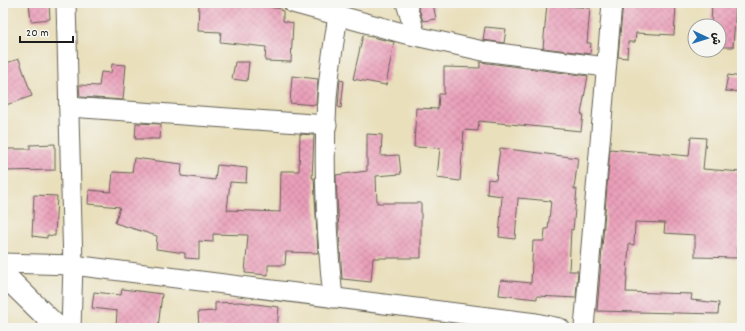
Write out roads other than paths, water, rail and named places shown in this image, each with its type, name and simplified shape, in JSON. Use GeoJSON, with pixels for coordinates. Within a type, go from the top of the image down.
{"type":"FeatureCollection","features":[{"type":"Feature","properties":{"kind":"street"},"geometry":{"type":"LineString","coordinates":[[66,3],[73,265],[71,328]]}},
{"type":"Feature","properties":{"kind":"street"},"geometry":{"type":"LineString","coordinates":[[293,3],[416,36],[483,50],[606,67]]}},
{"type":"Feature","properties":{"kind":"street"},"geometry":{"type":"LineString","coordinates":[[406,3],[416,36]]}},
{"type":"Feature","properties":{"kind":"street"},"geometry":{"type":"LineString","coordinates":[[584,328],[612,3]]}},
{"type":"Feature","properties":{"kind":"street"},"geometry":{"type":"LineString","coordinates":[[333,298],[327,242],[327,99],[338,15]]}},
{"type":"Feature","properties":{"kind":"street"},"geometry":{"type":"LineString","coordinates":[[69,107],[327,124]]}},
{"type":"Feature","properties":{"kind":"street"},"geometry":{"type":"LineString","coordinates":[[3,263],[73,265],[536,323],[560,328]]}},
{"type":"Feature","properties":{"kind":"street"},"geometry":{"type":"LineString","coordinates":[[3,274],[58,328]]}}]}
